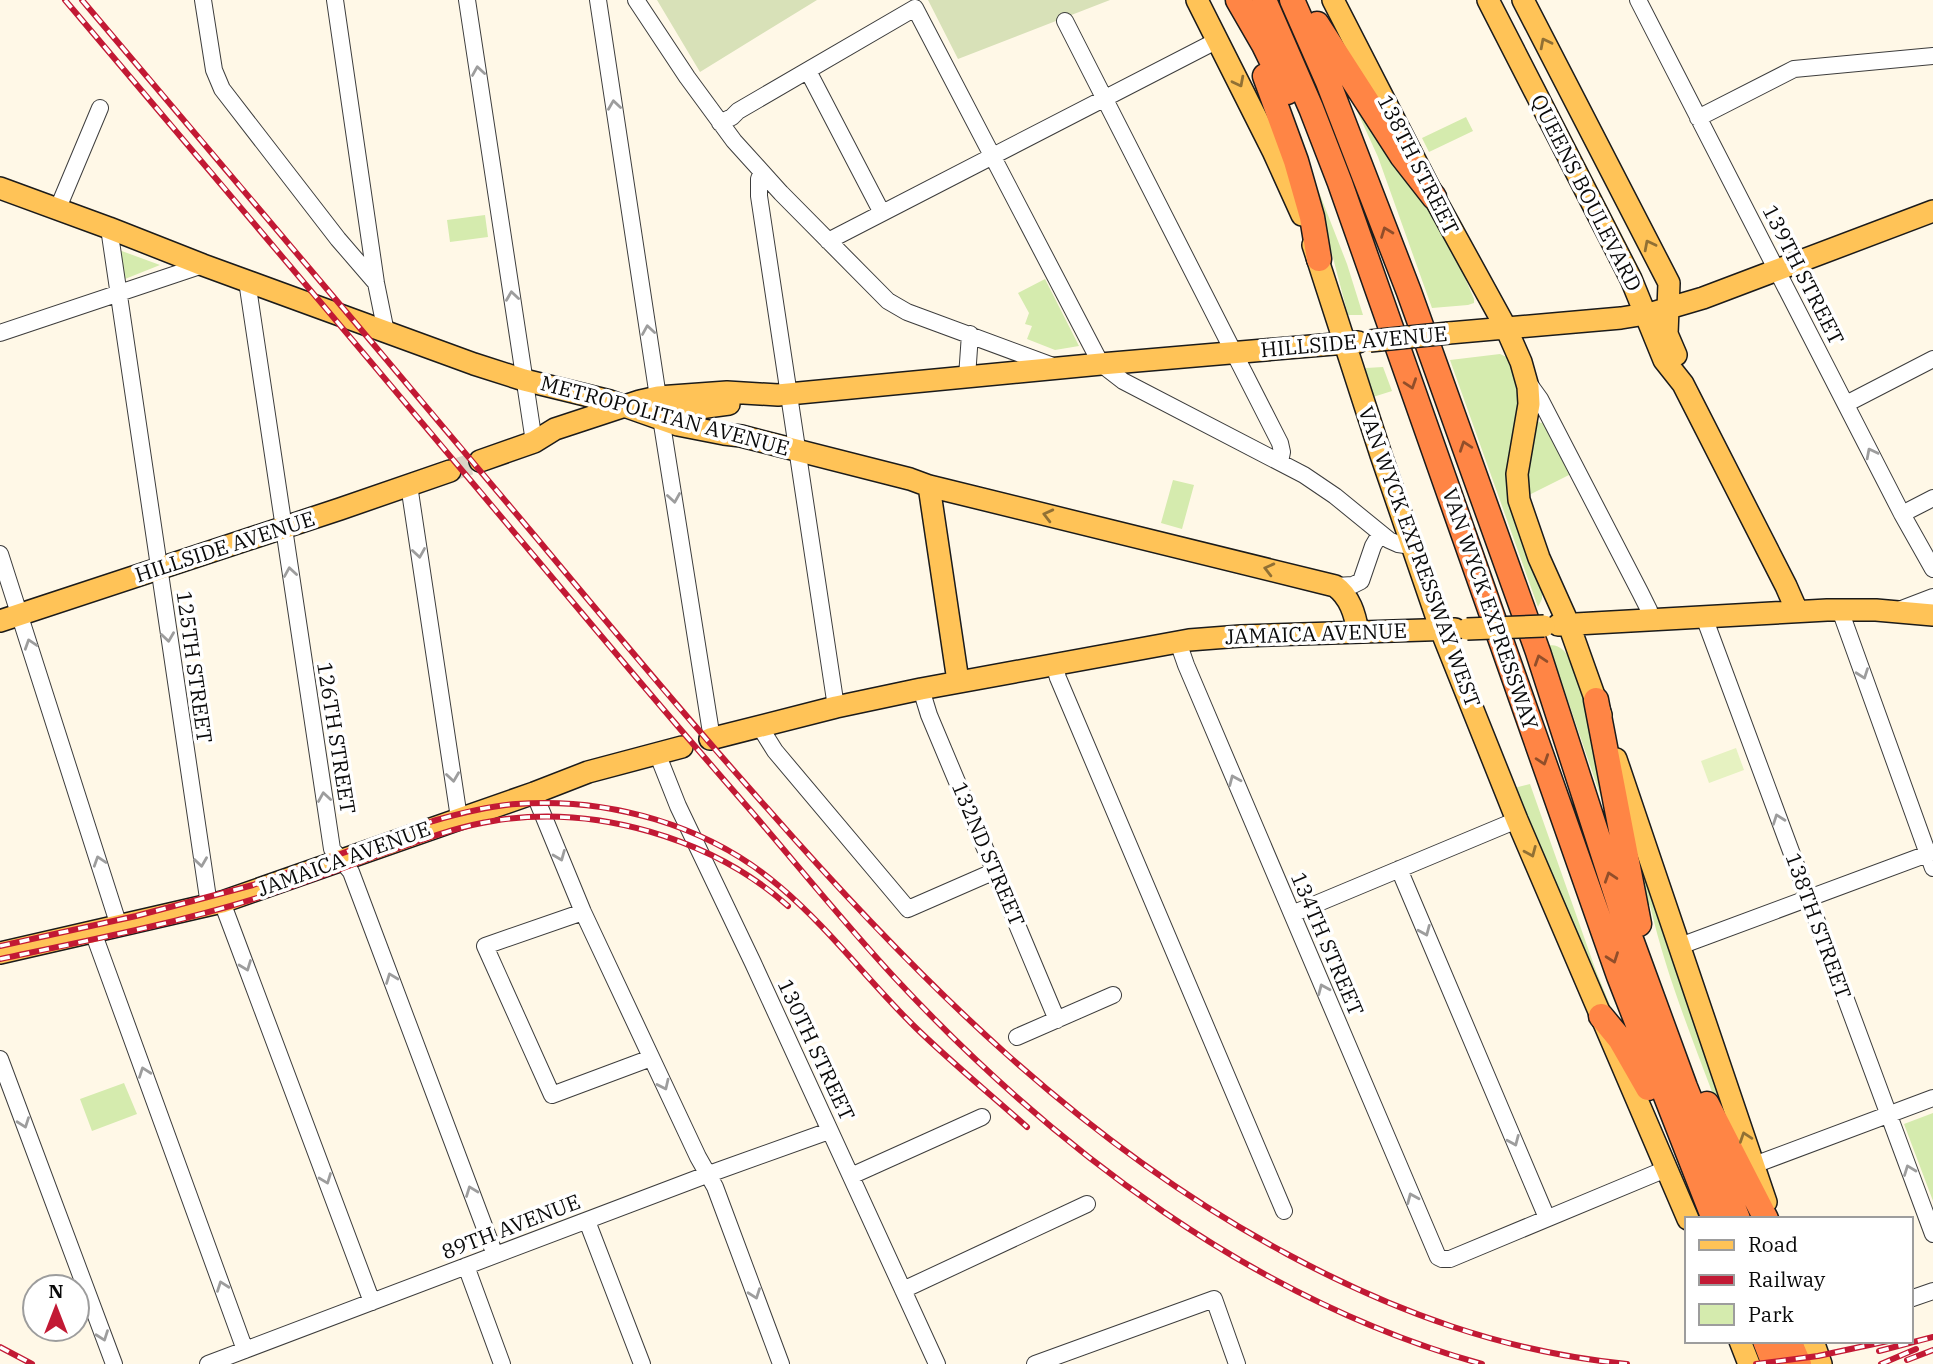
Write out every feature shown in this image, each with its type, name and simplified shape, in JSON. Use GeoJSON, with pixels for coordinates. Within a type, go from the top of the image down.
{"type":"FeatureCollection","features":[{"type":"Feature","properties":{"kind":"highway"},"geometry":{"type":"LineString","coordinates":[[1237,0],[1296,161],[1312,217],[1319,259]]}},
{"type":"Feature","properties":{"kind":"highway"},"geometry":{"type":"LineString","coordinates":[[1237,0],[1264,44],[1331,200],[1380,296]]}},
{"type":"Feature","properties":{"kind":"highway","name":"VAN WYCK EXPRESSWAY"},"geometry":{"type":"LineString","coordinates":[[1264,0],[1326,146],[1605,938],[1713,1217]]}},
{"type":"Feature","properties":{"kind":"highway","name":"VAN WYCK EXPRESSWAY"},"geometry":{"type":"LineString","coordinates":[[1292,0],[1334,95],[1409,292],[1538,652],[1624,921],[1737,1217]]}},
{"type":"Feature","properties":{"kind":"highway"},"geometry":{"type":"LineString","coordinates":[[1302,0],[1402,156],[1434,197]]}},
{"type":"Feature","properties":{"kind":"highway"},"geometry":{"type":"LineString","coordinates":[[1596,700],[1657,1011]]}},
{"type":"Feature","properties":{"kind":"highway"},"geometry":{"type":"LineString","coordinates":[[1601,1016],[1620,1039],[1637,1067],[1669,1134],[1691,1163]]}},
{"type":"Feature","properties":{"kind":"highway"},"geometry":{"type":"LineString","coordinates":[[1671,1048],[1704,1097],[1765,1217]]}},
{"type":"Feature","properties":{"kind":"highway"},"geometry":{"type":"LineString","coordinates":[[1766,1343],[1774,1364]]}},
{"type":"Feature","properties":{"kind":"highway"},"geometry":{"type":"LineString","coordinates":[[1790,1343],[1799,1364]]}},
{"type":"Feature","properties":{"kind":"main road","name":"VAN WYCK EXPRESSWAY WEST"},"geometry":{"type":"LineString","coordinates":[[1197,0],[1293,192],[1319,259],[1344,344],[1441,629],[1517,820],[1666,1169]]}},
{"type":"Feature","properties":{"kind":"main road","name":"138TH STREET"},"geometry":{"type":"LineString","coordinates":[[1333,0],[1434,197],[1506,328]]}},
{"type":"Feature","properties":{"kind":"main road","name":"QUEENS BOULEVARD"},"geometry":{"type":"LineString","coordinates":[[1489,0],[1632,281],[1664,360],[1683,384],[1797,611]]}},
{"type":"Feature","properties":{"kind":"main road","name":"QUEENS BOULEVARD"},"geometry":{"type":"LineString","coordinates":[[1522,0],[1669,283],[1667,334],[1683,384]]}},
{"type":"Feature","properties":{"kind":"main road","name":"METROPOLITAN AVENUE"},"geometry":{"type":"LineString","coordinates":[[0,188],[202,265],[524,380],[626,406],[656,410],[678,425],[741,436],[929,486],[1335,586]]}},
{"type":"Feature","properties":{"kind":"main road","name":"HILLSIDE AVENUE"},"geometry":{"type":"LineString","coordinates":[[534,442],[559,442],[656,410],[727,392],[789,394],[1646,314],[1703,298],[1933,211]]}},
{"type":"Feature","properties":{"kind":"main road"},"geometry":{"type":"LineString","coordinates":[[1506,328],[1526,380],[1529,404],[1517,474],[1519,499],[1539,558],[1569,625],[1596,700],[1771,1217]]}},
{"type":"Feature","properties":{"kind":"main road","name":"HILLSIDE AVENUE"},"geometry":{"type":"LineString","coordinates":[[656,410],[708,408],[758,395]]}},
{"type":"Feature","properties":{"kind":"main road","name":"HILLSIDE AVENUE"},"geometry":{"type":"LineString","coordinates":[[480,461],[534,442],[555,429],[626,406]]}},
{"type":"Feature","properties":{"kind":"main road"},"geometry":{"type":"LineString","coordinates":[[708,408],[708,418],[712,424],[741,436]]}},
{"type":"Feature","properties":{"kind":"main road","name":"HILLSIDE AVENUE"},"geometry":{"type":"LineString","coordinates":[[10,618],[450,471]]}},
{"type":"Feature","properties":{"kind":"main road"},"geometry":{"type":"LineString","coordinates":[[929,486],[958,681]]}},
{"type":"Feature","properties":{"kind":"main road"},"geometry":{"type":"LineString","coordinates":[[1335,586],[1348,599],[1358,632]]}},
{"type":"Feature","properties":{"kind":"main road","name":"JAMAICA AVENUE"},"geometry":{"type":"LineString","coordinates":[[711,739],[836,707],[958,681],[1178,642],[1233,636],[1569,625],[1797,611],[1895,611],[1933,615]]}},
{"type":"Feature","properties":{"kind":"main road","name":"JAMAICA AVENUE"},"geometry":{"type":"LineString","coordinates":[[0,953],[216,903],[588,772],[682,747]]}},
{"type":"Feature","properties":{"kind":"main road"},"geometry":{"type":"LineString","coordinates":[[1666,1169],[1687,1217]]}},
{"type":"Feature","properties":{"kind":"main road"},"geometry":{"type":"LineString","coordinates":[[1741,1343],[1749,1364]]}},
{"type":"Feature","properties":{"kind":"main road"},"geometry":{"type":"LineString","coordinates":[[1814,1343],[1821,1364]]}},
{"type":"Feature","properties":{"kind":"street"},"geometry":{"type":"LineString","coordinates":[[203,0],[214,71],[222,89],[338,239],[376,283]]}},
{"type":"Feature","properties":{"kind":"street"},"geometry":{"type":"LineString","coordinates":[[335,0],[376,283],[386,332]]}},
{"type":"Feature","properties":{"kind":"street"},"geometry":{"type":"LineString","coordinates":[[467,0],[534,442]]}},
{"type":"Feature","properties":{"kind":"street"},"geometry":{"type":"LineString","coordinates":[[636,0],[720,123],[762,172],[893,305],[1058,369]]}},
{"type":"Feature","properties":{"kind":"street","name":"139TH STREET"},"geometry":{"type":"LineString","coordinates":[[1638,0],[1902,514],[1933,569]]}},
{"type":"Feature","properties":{"kind":"street"},"geometry":{"type":"LineString","coordinates":[[602,5],[656,410],[711,739]]}},
{"type":"Feature","properties":{"kind":"street"},"geometry":{"type":"LineString","coordinates":[[720,123],[915,8],[1101,364],[1123,381],[1313,480],[1380,534],[1398,544],[1412,546]]}},
{"type":"Feature","properties":{"kind":"street"},"geometry":{"type":"LineString","coordinates":[[1065,21],[1280,443],[1280,462]]}},
{"type":"Feature","properties":{"kind":"street"},"geometry":{"type":"LineString","coordinates":[[828,241],[1218,40]]}},
{"type":"Feature","properties":{"kind":"street"},"geometry":{"type":"LineString","coordinates":[[1698,118],[1794,69],[1933,55]]}},
{"type":"Feature","properties":{"kind":"street"},"geometry":{"type":"LineString","coordinates":[[808,71],[882,213]]}},
{"type":"Feature","properties":{"kind":"street"},"geometry":{"type":"LineString","coordinates":[[58,208],[100,108]]}},
{"type":"Feature","properties":{"kind":"street"},"geometry":{"type":"LineString","coordinates":[[762,172],[759,196],[836,707]]}},
{"type":"Feature","properties":{"kind":"street","name":"125TH STREET"},"geometry":{"type":"LineString","coordinates":[[109,228],[158,569],[216,903],[372,1302]]}},
{"type":"Feature","properties":{"kind":"street"},"geometry":{"type":"LineString","coordinates":[[0,333],[202,265]]}},
{"type":"Feature","properties":{"kind":"street","name":"126TH STREET"},"geometry":{"type":"LineString","coordinates":[[247,281],[332,849],[351,872],[495,1255]]}},
{"type":"Feature","properties":{"kind":"street"},"geometry":{"type":"LineString","coordinates":[[967,377],[970,334]]}},
{"type":"Feature","properties":{"kind":"street"},"geometry":{"type":"LineString","coordinates":[[1846,404],[1933,359]]}},
{"type":"Feature","properties":{"kind":"street"},"geometry":{"type":"LineString","coordinates":[[1526,380],[1540,399],[1647,605],[1651,620]]}},
{"type":"Feature","properties":{"kind":"street"},"geometry":{"type":"LineString","coordinates":[[409,485],[459,818]]}},
{"type":"Feature","properties":{"kind":"street"},"geometry":{"type":"LineString","coordinates":[[1902,514],[1933,498]]}},
{"type":"Feature","properties":{"kind":"street"},"geometry":{"type":"LineString","coordinates":[[1335,586],[1353,585],[1361,581],[1380,534]]}},
{"type":"Feature","properties":{"kind":"street"},"geometry":{"type":"LineString","coordinates":[[0,554],[10,618],[119,926]]}},
{"type":"Feature","properties":{"kind":"street"},"geometry":{"type":"LineString","coordinates":[[1895,611],[1933,597]]}},
{"type":"Feature","properties":{"kind":"street"},"geometry":{"type":"LineString","coordinates":[[1680,946],[1807,898],[1931,858],[1840,610]]}},
{"type":"Feature","properties":{"kind":"street","name":"138TH STREET"},"geometry":{"type":"LineString","coordinates":[[1704,617],[1933,1234]]}},
{"type":"Feature","properties":{"kind":"street","name":"134TH STREET"},"geometry":{"type":"LineString","coordinates":[[1178,642],[1436,1254],[1442,1259],[1450,1259],[1548,1218]]}},
{"type":"Feature","properties":{"kind":"street"},"geometry":{"type":"LineString","coordinates":[[1054,664],[1284,1211]]}},
{"type":"Feature","properties":{"kind":"street","name":"132ND STREET"},"geometry":{"type":"LineString","coordinates":[[921,689],[929,715],[1057,1020]]}},
{"type":"Feature","properties":{"kind":"street"},"geometry":{"type":"LineString","coordinates":[[760,727],[775,751],[908,909],[995,871]]}},
{"type":"Feature","properties":{"kind":"street","name":"130TH STREET"},"geometry":{"type":"LineString","coordinates":[[657,753],[678,806],[937,1364]]}},
{"type":"Feature","properties":{"kind":"street"},"geometry":{"type":"LineString","coordinates":[[534,793],[583,912],[698,1157],[709,1174],[781,1364]]}},
{"type":"Feature","properties":{"kind":"street"},"geometry":{"type":"LineString","coordinates":[[1292,914],[1517,820]]}},
{"type":"Feature","properties":{"kind":"street"},"geometry":{"type":"LineString","coordinates":[[1399,869],[1548,1218],[1666,1169]]}},
{"type":"Feature","properties":{"kind":"street"},"geometry":{"type":"LineString","coordinates":[[583,912],[485,946],[552,1095],[651,1058]]}},
{"type":"Feature","properties":{"kind":"street"},"geometry":{"type":"LineString","coordinates":[[93,932],[245,1350]]}},
{"type":"Feature","properties":{"kind":"street"},"geometry":{"type":"LineString","coordinates":[[1017,1037],[1113,995]]}},
{"type":"Feature","properties":{"kind":"street"},"geometry":{"type":"LineString","coordinates":[[0,1059],[114,1364]]}},
{"type":"Feature","properties":{"kind":"street"},"geometry":{"type":"LineString","coordinates":[[1754,1165],[1933,1098]]}},
{"type":"Feature","properties":{"kind":"street"},"geometry":{"type":"LineString","coordinates":[[850,1176],[982,1117]]}},
{"type":"Feature","properties":{"kind":"street","name":"89TH AVENUE"},"geometry":{"type":"LineString","coordinates":[[208,1364],[709,1174],[830,1131]]}},
{"type":"Feature","properties":{"kind":"street"},"geometry":{"type":"LineString","coordinates":[[903,1290],[1087,1203]]}},
{"type":"Feature","properties":{"kind":"street"},"geometry":{"type":"LineString","coordinates":[[587,1221],[642,1364]]}},
{"type":"Feature","properties":{"kind":"street"},"geometry":{"type":"LineString","coordinates":[[466,1266],[502,1364]]}},
{"type":"Feature","properties":{"kind":"street"},"geometry":{"type":"LineString","coordinates":[[1912,1298],[1933,1291]]}},
{"type":"Feature","properties":{"kind":"street"},"geometry":{"type":"LineString","coordinates":[[1035,1364],[1214,1299],[1237,1364]]}},
{"type":"Feature","properties":{"kind":"green space"},"geometry":{"type":"Polygon","coordinates":[[[657,0],[817,0],[700,72],[657,0]]]}},
{"type":"Feature","properties":{"kind":"green space"},"geometry":{"type":"Polygon","coordinates":[[[928,0],[1110,0],[958,59],[928,0]]]}},
{"type":"Feature","properties":{"kind":"green space"},"geometry":{"type":"Polygon","coordinates":[[[1349,86],[1419,189],[1453,250],[1474,303],[1432,308],[1378,157],[1349,86]]]}},
{"type":"Feature","properties":{"kind":"green space"},"geometry":{"type":"Polygon","coordinates":[[[1466,117],[1473,131],[1429,152],[1422,138],[1466,117]]]}},
{"type":"Feature","properties":{"kind":"green space"},"geometry":{"type":"Polygon","coordinates":[[[1317,187],[1347,264],[1363,315],[1348,315],[1315,189],[1317,187]]]}},
{"type":"Feature","properties":{"kind":"green space"},"geometry":{"type":"Polygon","coordinates":[[[485,215],[488,237],[450,242],[447,220],[485,215]]]}},
{"type":"Feature","properties":{"kind":"green space"},"geometry":{"type":"Polygon","coordinates":[[[119,250],[160,265],[125,279],[119,250]]]}},
{"type":"Feature","properties":{"kind":"green space"},"geometry":{"type":"Polygon","coordinates":[[[1045,279],[1079,346],[1055,350],[1027,339],[1032,326],[1025,324],[1029,313],[1018,293],[1045,279]]]}},
{"type":"Feature","properties":{"kind":"green space"},"geometry":{"type":"Polygon","coordinates":[[[1500,354],[1509,358],[1519,389],[1520,417],[1508,478],[1508,496],[1542,589],[1542,599],[1538,607],[1450,360],[1500,354]]]}},
{"type":"Feature","properties":{"kind":"green space"},"geometry":{"type":"Polygon","coordinates":[[[1383,367],[1392,391],[1373,397],[1366,379],[1366,368],[1383,367]]]}},
{"type":"Feature","properties":{"kind":"green space"},"geometry":{"type":"Polygon","coordinates":[[[1536,420],[1544,422],[1571,474],[1527,496],[1524,481],[1536,420]]]}},
{"type":"Feature","properties":{"kind":"green space"},"geometry":{"type":"Polygon","coordinates":[[[1173,480],[1194,485],[1182,529],[1161,523],[1173,480]]]}},
{"type":"Feature","properties":{"kind":"green space"},"geometry":{"type":"Polygon","coordinates":[[[1549,645],[1564,650],[1573,667],[1599,754],[1623,862],[1549,645]]]}},
{"type":"Feature","properties":{"kind":"green space"},"geometry":{"type":"Polygon","coordinates":[[[1736,748],[1744,770],[1709,783],[1701,761],[1736,748]]]}},
{"type":"Feature","properties":{"kind":"green space"},"geometry":{"type":"Polygon","coordinates":[[[1530,784],[1596,971],[1619,1027],[1599,989],[1514,788],[1530,784]]]}},
{"type":"Feature","properties":{"kind":"green space"},"geometry":{"type":"Polygon","coordinates":[[[1628,812],[1724,1099],[1714,1097],[1671,978],[1650,905],[1644,906],[1628,812]]]}},
{"type":"Feature","properties":{"kind":"green space"},"geometry":{"type":"Polygon","coordinates":[[[124,1083],[137,1114],[92,1131],[80,1099],[124,1083]]]}},
{"type":"Feature","properties":{"kind":"green space"},"geometry":{"type":"Polygon","coordinates":[[[1933,1113],[1933,1201],[1904,1124],[1933,1113]]]}},
{"type":"Feature","properties":{"kind":"tunnel"},"geometry":{"type":"LineString","coordinates":[[450,471],[480,461]]}},
{"type":"Feature","properties":{"kind":"railway"},"geometry":{"type":"LineString","coordinates":[[65,0],[840,916],[895,978],[957,1041],[1022,1102],[1091,1159],[1163,1212],[1238,1259],[1317,1301],[1398,1336],[1482,1364]]}},
{"type":"Feature","properties":{"kind":"railway"},"geometry":{"type":"LineString","coordinates":[[82,0],[738,775],[884,935],[1007,1055],[1072,1110],[1140,1162],[1212,1210],[1328,1275],[1410,1311],[1494,1339],[1537,1350],[1627,1364]]}},
{"type":"Feature","properties":{"kind":"railway"},"geometry":{"type":"LineString","coordinates":[[0,946],[136,916],[253,885],[433,821],[474,810],[551,803],[621,811],[689,831],[721,846],[779,886],[815,919],[916,1028],[1027,1127]]}},
{"type":"Feature","properties":{"kind":"railway"},"geometry":{"type":"LineString","coordinates":[[0,959],[194,916],[275,892],[456,829],[493,821],[532,817],[611,822],[688,845],[758,882],[788,906]]}},
{"type":"Feature","properties":{"kind":"railway"},"geometry":{"type":"LineString","coordinates":[[1912,1342],[1933,1337]]}},
{"type":"Feature","properties":{"kind":"railway"},"geometry":{"type":"LineString","coordinates":[[1756,1364],[1818,1356],[1879,1343]]}},
{"type":"Feature","properties":{"kind":"railway"},"geometry":{"type":"LineString","coordinates":[[1879,1351],[1910,1343]]}},
{"type":"Feature","properties":{"kind":"railway"},"geometry":{"type":"LineString","coordinates":[[0,1347],[32,1364]]}},
{"type":"Feature","properties":{"kind":"railway"},"geometry":{"type":"LineString","coordinates":[[1881,1364],[1916,1349]]}},
{"type":"Feature","properties":{"kind":"railway"},"geometry":{"type":"LineString","coordinates":[[1907,1360],[1933,1350]]}}]}
